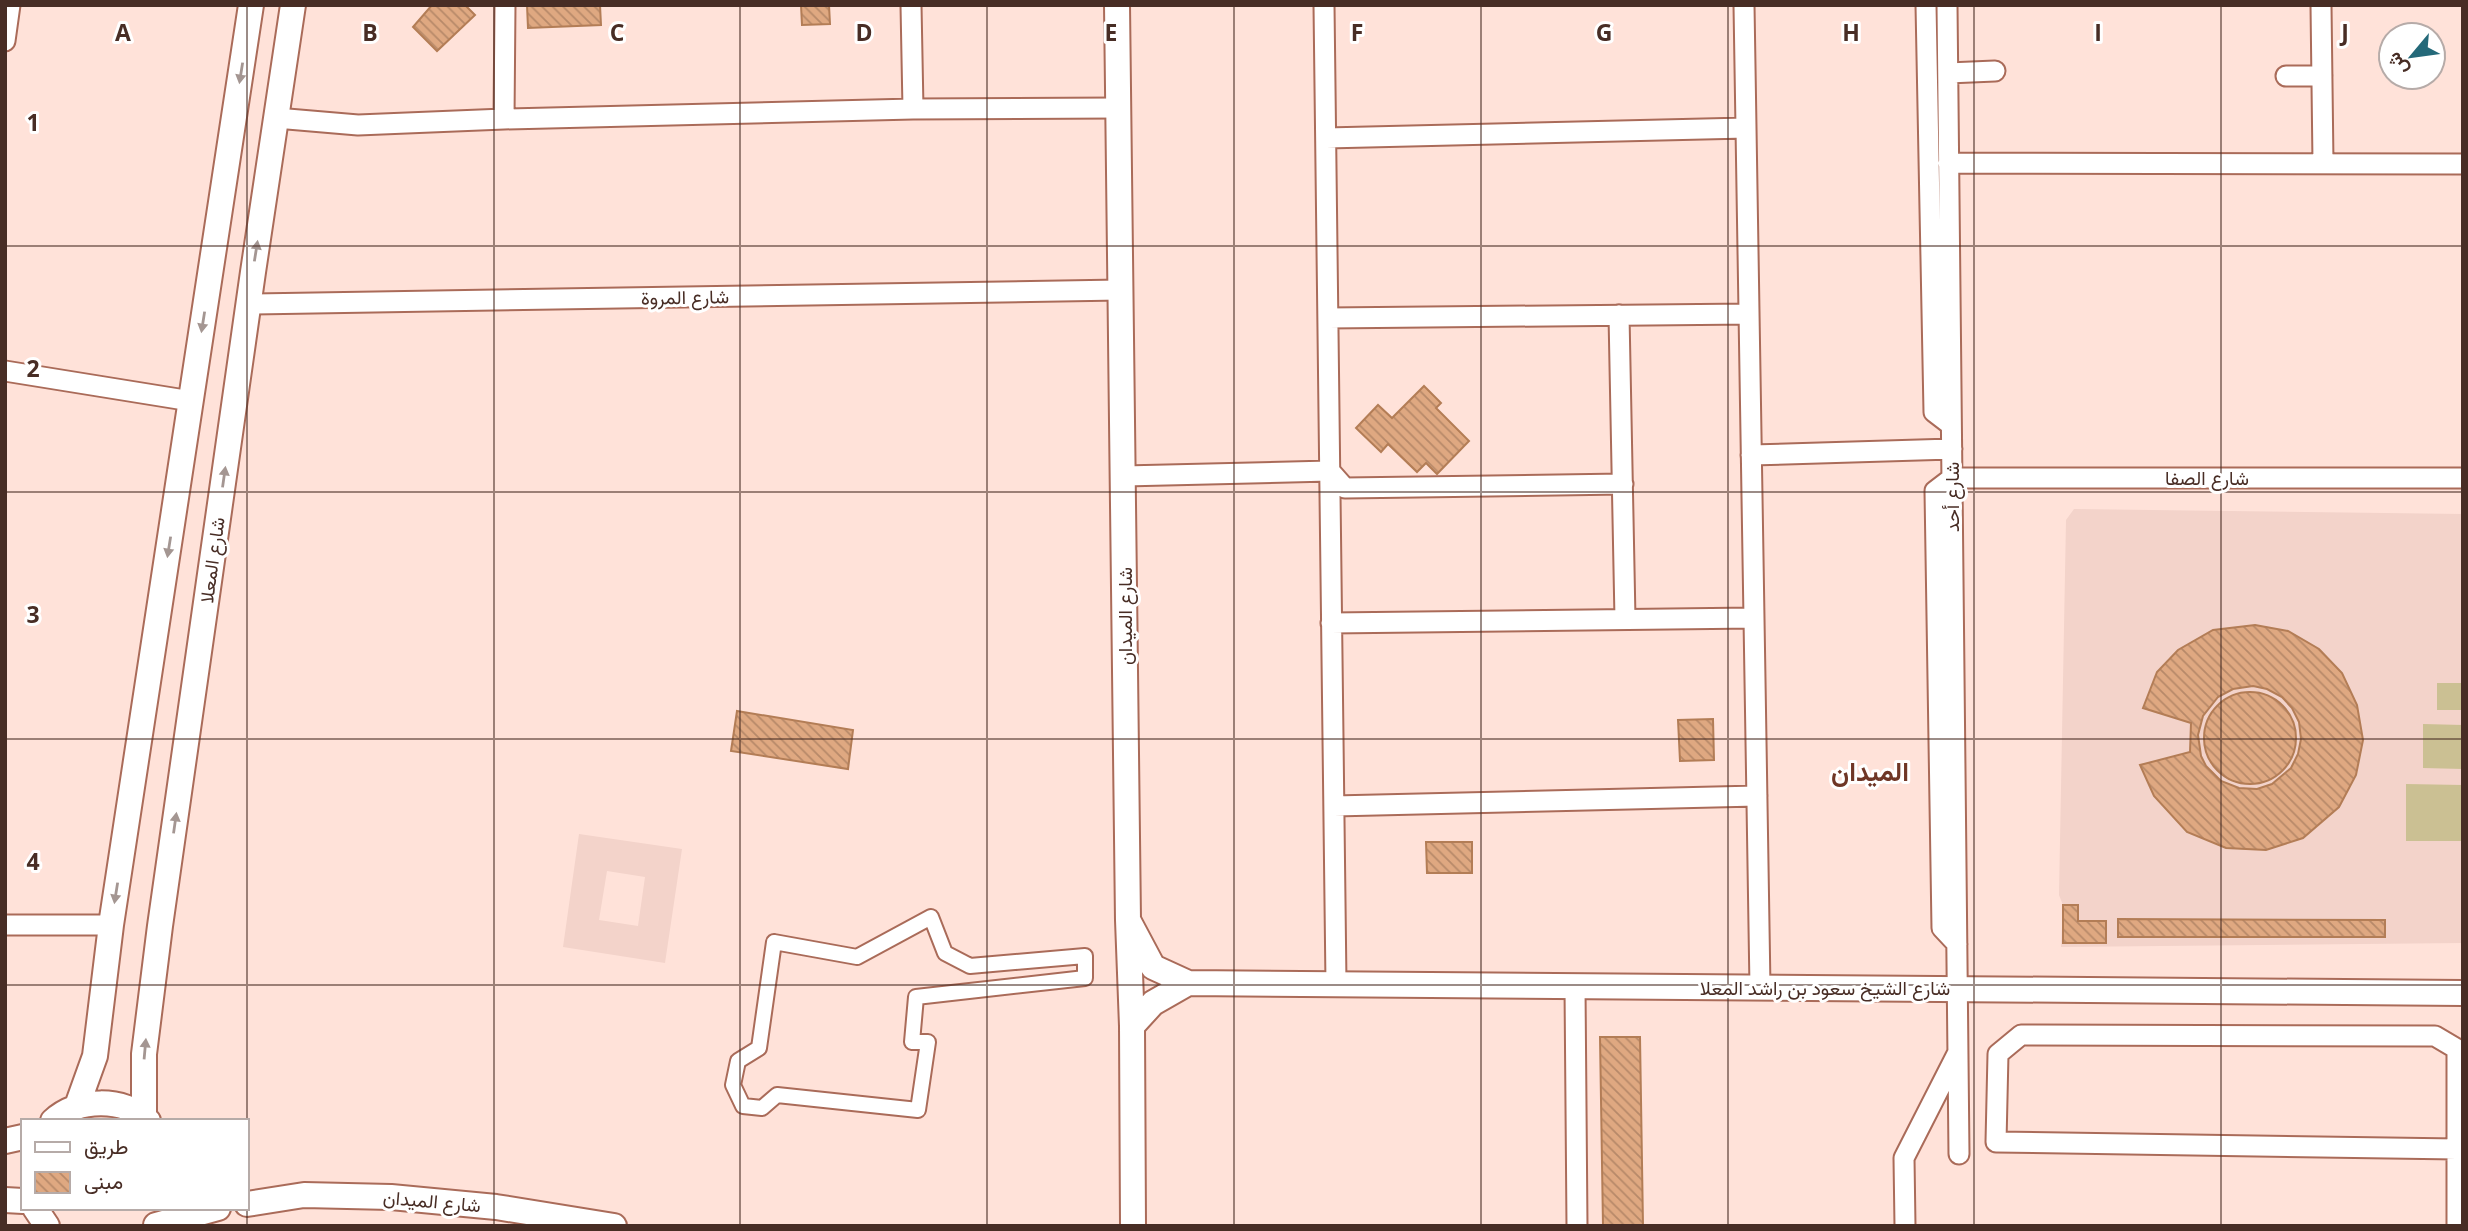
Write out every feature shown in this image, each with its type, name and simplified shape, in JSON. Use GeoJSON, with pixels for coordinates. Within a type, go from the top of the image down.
{"type":"FeatureCollection","features":[{"type":"Feature","properties":{"kind":"street"},"geometry":{"type":"LineString","coordinates":[[5,41],[10,5]]}},
{"type":"Feature","properties":{"kind":"street"},"geometry":{"type":"LineString","coordinates":[[77,1106],[95,1056],[111,925],[251,5]]}},
{"type":"Feature","properties":{"kind":"street","name":"شارع المعلا"},"geometry":{"type":"LineString","coordinates":[[146,1119],[144,1054],[160,926],[293,5]]}},
{"type":"Feature","properties":{"kind":"street"},"geometry":{"type":"LineString","coordinates":[[504,119],[505,5]]}},
{"type":"Feature","properties":{"kind":"street"},"geometry":{"type":"LineString","coordinates":[[911,5],[914,109]]}},
{"type":"Feature","properties":{"kind":"street","name":"شارع الميدان"},"geometry":{"type":"LineString","coordinates":[[1117,5],[1133,1226]]}},
{"type":"Feature","properties":{"kind":"street"},"geometry":{"type":"LineString","coordinates":[[1324,5],[1336,983]]}},
{"type":"Feature","properties":{"kind":"street"},"geometry":{"type":"LineString","coordinates":[[1744,5],[1760,987]]}},
{"type":"Feature","properties":{"kind":"street"},"geometry":{"type":"LineString","coordinates":[[1926,5],[1934,412],[1951,425]]}},
{"type":"Feature","properties":{"kind":"street","name":"شارع أحد"},"geometry":{"type":"LineString","coordinates":[[1947,5],[1959,1154]]}},
{"type":"Feature","properties":{"kind":"street"},"geometry":{"type":"LineString","coordinates":[[2321,5],[2323,163]]}},
{"type":"Feature","properties":{"kind":"street"},"geometry":{"type":"LineString","coordinates":[[1948,73],[1995,71]]}},
{"type":"Feature","properties":{"kind":"street"},"geometry":{"type":"LineString","coordinates":[[2286,76],[2322,76]]}},
{"type":"Feature","properties":{"kind":"street"},"geometry":{"type":"LineString","coordinates":[[276,118],[358,125],[914,109],[1118,108]]}},
{"type":"Feature","properties":{"kind":"street"},"geometry":{"type":"LineString","coordinates":[[1326,138],[1746,128]]}},
{"type":"Feature","properties":{"kind":"street"},"geometry":{"type":"LineString","coordinates":[[1948,163],[2463,163]]}},
{"type":"Feature","properties":{"kind":"street","name":"شارع المروة"},"geometry":{"type":"LineString","coordinates":[[249,304],[1121,290]]}},
{"type":"Feature","properties":{"kind":"street"},"geometry":{"type":"LineString","coordinates":[[1328,318],[1749,313]]}},
{"type":"Feature","properties":{"kind":"street"},"geometry":{"type":"LineString","coordinates":[[1619,315],[1625,619]]}},
{"type":"Feature","properties":{"kind":"street"},"geometry":{"type":"LineString","coordinates":[[5,371],[191,401]]}},
{"type":"Feature","properties":{"kind":"street"},"geometry":{"type":"LineString","coordinates":[[1751,455],[1952,449]]}},
{"type":"Feature","properties":{"kind":"street"},"geometry":{"type":"LineString","coordinates":[[1124,476],[1330,471],[1345,488],[1623,484]]}},
{"type":"Feature","properties":{"kind":"street","name":"شارع الصفا"},"geometry":{"type":"LineString","coordinates":[[1952,478],[2463,478]]}},
{"type":"Feature","properties":{"kind":"street"},"geometry":{"type":"LineString","coordinates":[[1331,623],[1753,618]]}},
{"type":"Feature","properties":{"kind":"street"},"geometry":{"type":"LineString","coordinates":[[1334,807],[1757,796]]}},
{"type":"Feature","properties":{"kind":"street"},"geometry":{"type":"LineString","coordinates":[[931,918],[945,953],[970,966],[1085,957],[1085,978],[916,997],[912,1042],[928,1042],[918,1110],[777,1095],[762,1108],[743,1106],[733,1085],[738,1061],[759,1048],[774,942],[857,957],[931,918]]}},
{"type":"Feature","properties":{"kind":"street","name":"شارع الشيخ سعود بن راشد المعلا"},"geometry":{"type":"LineString","coordinates":[[1128,920],[1153,967],[1188,983],[2463,993]]}},
{"type":"Feature","properties":{"kind":"street"},"geometry":{"type":"LineString","coordinates":[[5,925],[111,925]]}},
{"type":"Feature","properties":{"kind":"street","name":"شارع الشيخ سعود بن راشد المعلا"},"geometry":{"type":"LineString","coordinates":[[1132,1026],[1153,1003],[1188,983]]}},
{"type":"Feature","properties":{"kind":"street"},"geometry":{"type":"LineString","coordinates":[[1575,987],[1577,1226]]}},
{"type":"Feature","properties":{"kind":"street"},"geometry":{"type":"LineString","coordinates":[[2457,1149],[1996,1142],[1998,1054],[2021,1035],[2435,1037],[2457,1049],[2457,1149],[2457,1226]]}},
{"type":"Feature","properties":{"kind":"street"},"geometry":{"type":"LineString","coordinates":[[1905,1226],[1904,1158],[1958,1052]]}},
{"type":"Feature","properties":{"kind":"street"},"geometry":{"type":"LineString","coordinates":[[56,1119],[77,1106],[100,1103],[123,1106],[146,1119]]}},
{"type":"Feature","properties":{"kind":"street","name":"شارع الميدان"},"geometry":{"type":"LineString","coordinates":[[248,1187],[290,1196]]}},
{"type":"Feature","properties":{"kind":"street","name":"شارع الميدان"},"geometry":{"type":"LineString","coordinates":[[248,1203],[290,1196],[391,1197],[496,1216],[614,1226]]}},
{"type":"Feature","properties":{"kind":"street"},"geometry":{"type":"LineString","coordinates":[[36,1210],[47,1226]]}},
{"type":"Feature","properties":{"kind":"street"},"geometry":{"type":"LineString","coordinates":[[159,1220],[208,1210]]}},
{"type":"Feature","properties":{"kind":"shaded area"},"geometry":{"type":"Polygon","coordinates":[[[2074,509],[2463,514],[2463,943],[2061,947],[2063,905],[2059,895],[2066,520],[2074,509]]]}},
{"type":"Feature","properties":{"kind":"shaded area"},"geometry":{"type":"Polygon","coordinates":[[[2437,683],[2463,683],[2463,710],[2437,710],[2437,683]]]}},
{"type":"Feature","properties":{"kind":"shaded area"},"geometry":{"type":"Polygon","coordinates":[[[2423,724],[2463,725],[2463,769],[2423,768],[2423,724]]]}},
{"type":"Feature","properties":{"kind":"shaded area"},"geometry":{"type":"Polygon","coordinates":[[[2406,784],[2463,785],[2463,841],[2406,841],[2406,784]]]}},
{"type":"Feature","properties":{"kind":"shaded area"},"geometry":{"type":"Polygon","coordinates":[[[579,834],[682,849],[665,963],[563,947],[579,834]],[[607,871],[599,920],[638,926],[645,877],[607,871]]]}},
{"type":"Feature","properties":{"kind":"building"},"geometry":{"type":"Polygon","coordinates":[[[432,5],[465,5],[475,15],[437,51],[413,27],[432,5]]]}},
{"type":"Feature","properties":{"kind":"building"},"geometry":{"type":"Polygon","coordinates":[[[527,5],[600,5],[601,25],[528,28],[527,5]]]}},
{"type":"Feature","properties":{"kind":"building"},"geometry":{"type":"Polygon","coordinates":[[[801,5],[829,5],[830,24],[802,25],[801,5]]]}},
{"type":"Feature","properties":{"kind":"building"},"geometry":{"type":"Polygon","coordinates":[[[1424,386],[1441,403],[1436,408],[1469,441],[1437,474],[1426,463],[1417,472],[1388,444],[1381,452],[1356,428],[1378,405],[1392,418],[1424,386]]]}},
{"type":"Feature","properties":{"kind":"building"},"geometry":{"type":"Polygon","coordinates":[[[2255,625],[2288,631],[2319,649],[2342,673],[2357,705],[2363,740],[2356,775],[2339,807],[2303,838],[2266,850],[2226,848],[2187,832],[2154,796],[2140,765],[2190,752],[2191,723],[2143,708],[2157,672],[2178,650],[2213,630],[2255,625]],[[2253,686],[2233,689],[2218,697],[2203,716],[2198,735],[2201,756],[2206,766],[2221,781],[2239,788],[2257,789],[2272,784],[2291,768],[2298,754],[2301,739],[2299,722],[2282,697],[2267,689],[2253,686]]]}},
{"type":"Feature","properties":{"kind":"building"},"geometry":{"type":"Polygon","coordinates":[[[2250,692],[2268,695],[2283,705],[2293,720],[2296,738],[2293,756],[2283,771],[2268,781],[2250,784],[2232,781],[2217,771],[2207,756],[2204,738],[2207,720],[2217,705],[2232,695],[2250,692]]]}},
{"type":"Feature","properties":{"kind":"building"},"geometry":{"type":"Polygon","coordinates":[[[737,711],[853,730],[848,769],[731,751],[737,711]]]}},
{"type":"Feature","properties":{"kind":"building"},"geometry":{"type":"Polygon","coordinates":[[[1713,719],[1714,760],[1680,761],[1678,720],[1713,719]]]}},
{"type":"Feature","properties":{"kind":"building"},"geometry":{"type":"Polygon","coordinates":[[[1426,842],[1472,842],[1472,873],[1427,873],[1426,842]]]}},
{"type":"Feature","properties":{"kind":"building"},"geometry":{"type":"Polygon","coordinates":[[[2063,905],[2078,905],[2078,921],[2106,921],[2106,943],[2063,943],[2063,905]]]}},
{"type":"Feature","properties":{"kind":"building"},"geometry":{"type":"Polygon","coordinates":[[[2118,919],[2385,920],[2385,937],[2118,937],[2118,919]]]}},
{"type":"Feature","properties":{"kind":"building"},"geometry":{"type":"Polygon","coordinates":[[[1600,1037],[1640,1037],[1643,1226],[1603,1226],[1600,1037]]]}},
{"type":"Feature","properties":{"kind":"district","name":"الميدان"},"geometry":{"type":"Point","coordinates":[1870,772]}}]}
